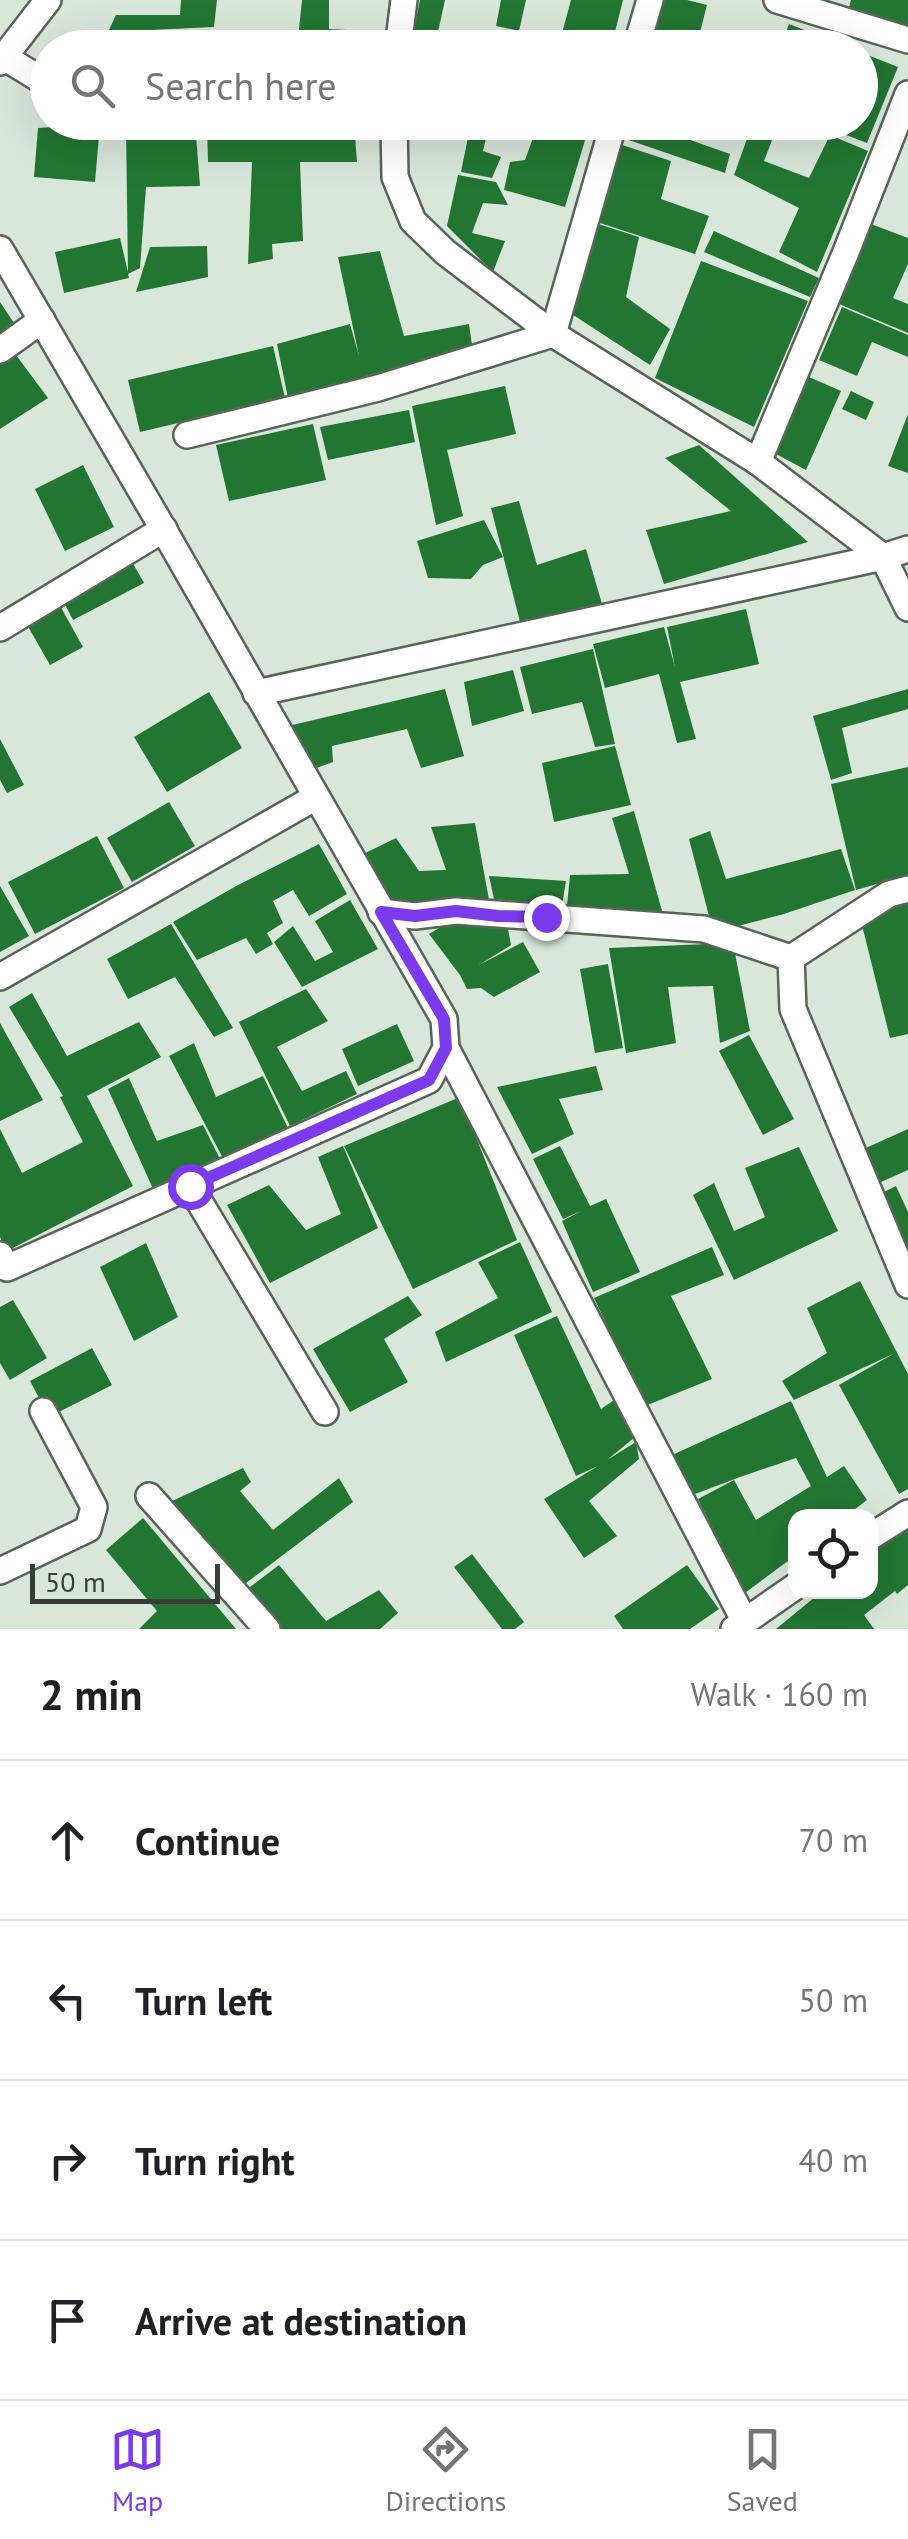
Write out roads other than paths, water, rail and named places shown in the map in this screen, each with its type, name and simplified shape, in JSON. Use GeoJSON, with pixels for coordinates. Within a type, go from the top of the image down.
{"type":"FeatureCollection","features":[{"type":"Feature","properties":{"kind":"street"},"geometry":{"type":"LineString","coordinates":[[30,75],[2,60],[48,0]]}},
{"type":"Feature","properties":{"kind":"street"},"geometry":{"type":"LineString","coordinates":[[400,30],[404,0]]}},
{"type":"Feature","properties":{"kind":"street"},"geometry":{"type":"LineString","coordinates":[[641,30],[650,0]]}},
{"type":"Feature","properties":{"kind":"street"},"geometry":{"type":"LineString","coordinates":[[778,0],[876,30]]}},
{"type":"Feature","properties":{"kind":"street"},"geometry":{"type":"LineString","coordinates":[[878,31],[908,40]]}},
{"type":"Feature","properties":{"kind":"street"},"geometry":{"type":"LineString","coordinates":[[758,462],[908,94]]}},
{"type":"Feature","properties":{"kind":"street"},"geometry":{"type":"LineString","coordinates":[[394,140],[395,177],[414,221],[444,252],[553,334],[901,549]]}},
{"type":"Feature","properties":{"kind":"street"},"geometry":{"type":"LineString","coordinates":[[553,334],[609,140]]}},
{"type":"Feature","properties":{"kind":"street"},"geometry":{"type":"LineString","coordinates":[[0,249],[444,1019],[446,1048],[738,1624],[788,1591]]}},
{"type":"Feature","properties":{"kind":"street"},"geometry":{"type":"LineString","coordinates":[[0,350],[42,320]]}},
{"type":"Feature","properties":{"kind":"street"},"geometry":{"type":"LineString","coordinates":[[187,435],[378,388],[553,334]]}},
{"type":"Feature","properties":{"kind":"street"},"geometry":{"type":"LineString","coordinates":[[0,628],[164,529]]}},
{"type":"Feature","properties":{"kind":"street"},"geometry":{"type":"LineString","coordinates":[[901,549],[908,608]]}},
{"type":"Feature","properties":{"kind":"street"},"geometry":{"type":"LineString","coordinates":[[256,693],[901,549]]}},
{"type":"Feature","properties":{"kind":"street"},"geometry":{"type":"LineString","coordinates":[[0,976],[316,797]]}},
{"type":"Feature","properties":{"kind":"street"},"geometry":{"type":"LineString","coordinates":[[791,958],[888,894],[908,888]]}},
{"type":"Feature","properties":{"kind":"street"},"geometry":{"type":"LineString","coordinates":[[381,912],[415,916],[456,911],[704,929],[791,958]]}},
{"type":"Feature","properties":{"kind":"street"},"geometry":{"type":"LineString","coordinates":[[791,958],[794,1009],[908,1285]]}},
{"type":"Feature","properties":{"kind":"street"},"geometry":{"type":"LineString","coordinates":[[0,1255],[7,1268],[429,1080],[446,1048]]}},
{"type":"Feature","properties":{"kind":"street"},"geometry":{"type":"LineString","coordinates":[[190,1186],[325,1412]]}},
{"type":"Feature","properties":{"kind":"street"},"geometry":{"type":"LineString","coordinates":[[0,1572],[88,1528],[94,1506],[42,1411]]}},
{"type":"Feature","properties":{"kind":"street"},"geometry":{"type":"LineString","coordinates":[[149,1496],[267,1629]]}},
{"type":"Feature","properties":{"kind":"street"},"geometry":{"type":"LineString","coordinates":[[878,1532],[908,1513]]}}]}
